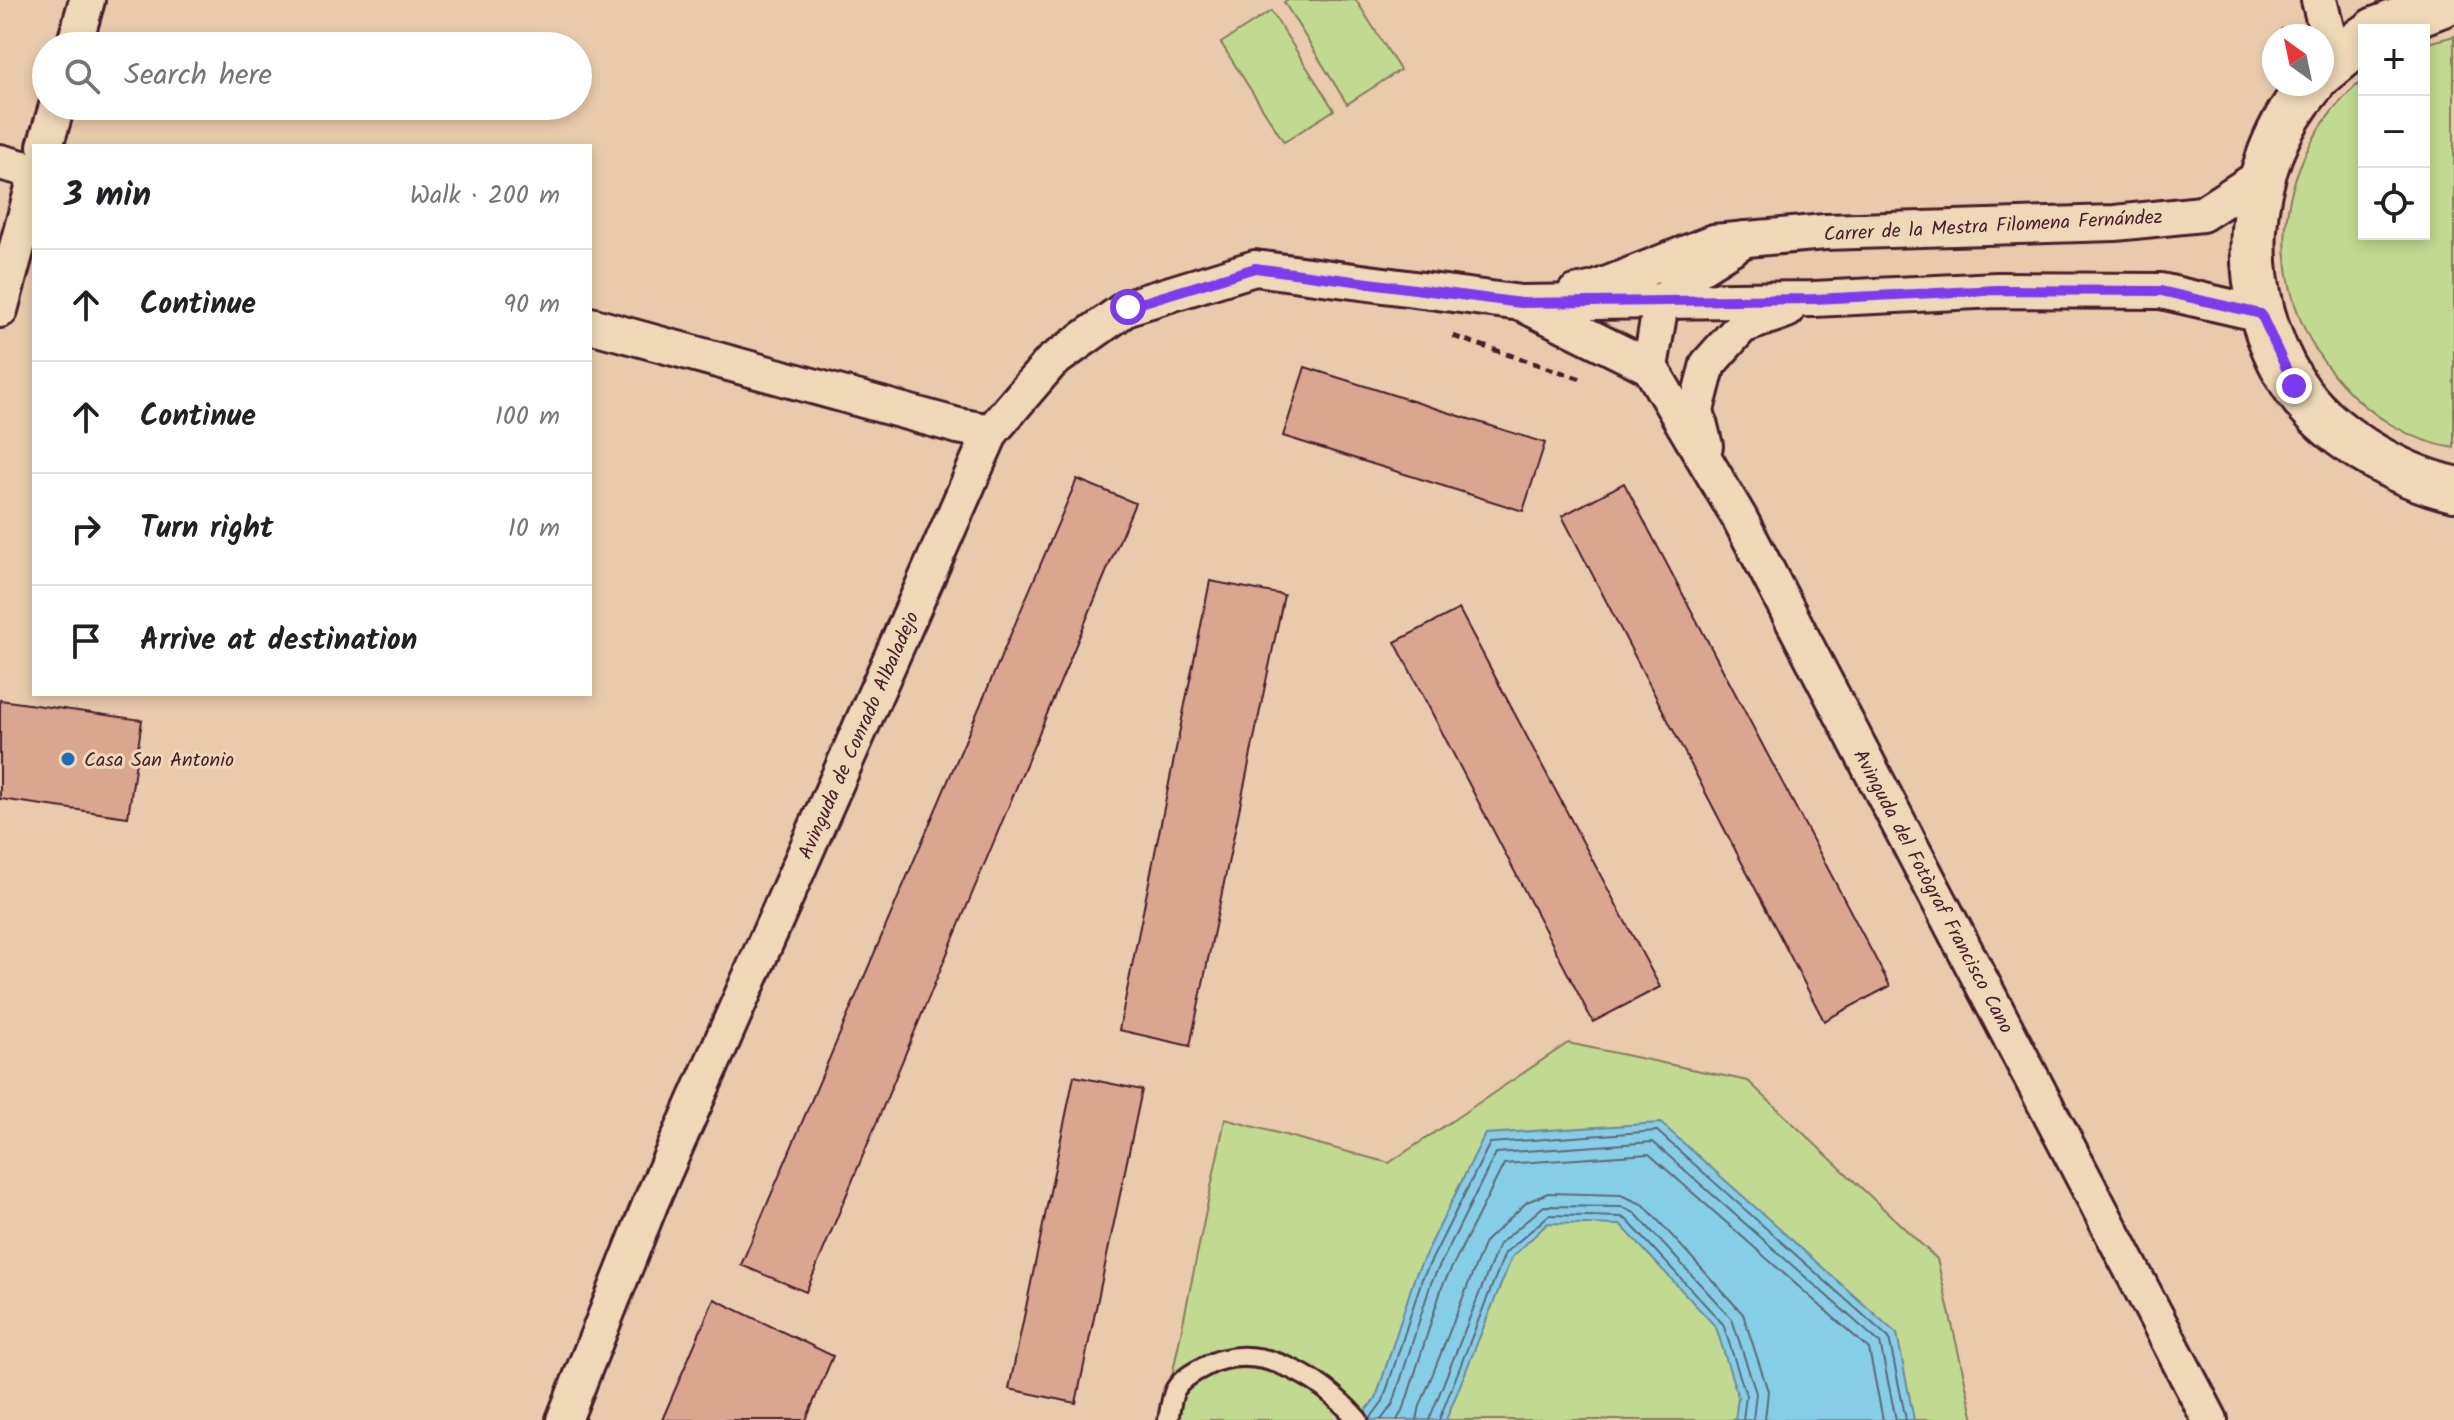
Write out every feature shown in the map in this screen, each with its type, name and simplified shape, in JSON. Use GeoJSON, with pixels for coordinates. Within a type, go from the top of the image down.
{"type":"FeatureCollection","features":[{"type":"Feature","properties":{"kind":"street"},"geometry":{"type":"LineString","coordinates":[[78,32],[87,0]]}},
{"type":"Feature","properties":{"kind":"street"},"geometry":{"type":"LineString","coordinates":[[2319,0],[2324,24]]}},
{"type":"Feature","properties":{"kind":"street"},"geometry":{"type":"LineString","coordinates":[[2391,24],[2453,0]]}},
{"type":"Feature","properties":{"kind":"street"},"geometry":{"type":"LineString","coordinates":[[2302,96],[2261,176],[2251,228],[2261,314],[2294,386],[2347,441],[2431,484],[2454,489]]}},
{"type":"Feature","properties":{"kind":"street"},"geometry":{"type":"LineString","coordinates":[[46,144],[53,120]]}},
{"type":"Feature","properties":{"kind":"street"},"geometry":{"type":"LineString","coordinates":[[0,162],[32,170]]}},
{"type":"Feature","properties":{"kind":"street","name":"Carrer de la Mestra Filomena Fernández"},"geometry":{"type":"LineString","coordinates":[[1730,240],[1825,232],[2115,223],[2202,214],[2261,176]]}},
{"type":"Feature","properties":{"kind":"street"},"geometry":{"type":"LineString","coordinates":[[0,310],[32,191]]}},
{"type":"Feature","properties":{"kind":"street"},"geometry":{"type":"LineString","coordinates":[[1521,303],[1650,367],[1661,303],[1730,240]]}},
{"type":"Feature","properties":{"kind":"street"},"geometry":{"type":"LineString","coordinates":[[1521,303],[1595,289],[1730,240]]}},
{"type":"Feature","properties":{"kind":"street"},"geometry":{"type":"LineString","coordinates":[[592,326],[958,426],[991,432],[1051,362],[1128,307],[1255,268],[1521,303],[1814,299],[1997,290],[2161,291],[2261,314]]}},
{"type":"Feature","properties":{"kind":"street"},"geometry":{"type":"LineString","coordinates":[[1711,470],[1696,410],[1708,364],[1742,326],[1814,299]]}},
{"type":"Feature","properties":{"kind":"street","name":"Avinguda del Fotògraf Francisco Cano"},"geometry":{"type":"LineString","coordinates":[[1650,367],[1711,470],[2210,1420]]}},
{"type":"Feature","properties":{"kind":"street","name":"Avinguda de Conrado Albaladejo"},"geometry":{"type":"LineString","coordinates":[[564,1420],[651,1202],[991,432]]}},
{"type":"Feature","properties":{"kind":"lane"},"geometry":{"type":"LineString","coordinates":[[1168,1420],[1176,1390],[1191,1374],[1214,1361],[1239,1357],[1273,1362],[1301,1373],[1333,1393],[1356,1418]]}},
{"type":"Feature","properties":{"kind":"path"},"geometry":{"type":"LineString","coordinates":[[1452,335],[1587,382]]}},
{"type":"Feature","properties":{"kind":"green space"},"geometry":{"type":"Polygon","coordinates":[[[1356,0],[1400,70],[1347,104],[1284,2],[1356,0]]]}},
{"type":"Feature","properties":{"kind":"green space"},"geometry":{"type":"Polygon","coordinates":[[[1271,11],[1334,110],[1284,142],[1221,43],[1271,11]]]}},
{"type":"Feature","properties":{"kind":"green space"},"geometry":{"type":"Polygon","coordinates":[[[2454,36],[2454,448],[2406,433],[2377,416],[2351,394],[2314,346],[2296,307],[2287,267],[2286,226],[2293,185],[2309,146],[2333,111],[2358,85],[2358,240],[2430,240],[2430,42],[2454,36]]]}},
{"type":"Feature","properties":{"kind":"green space"},"geometry":{"type":"Polygon","coordinates":[[[1568,1043],[1748,1081],[1937,1259],[1974,1420],[1163,1420],[1225,1119],[1389,1163],[1568,1043]]]}},
{"type":"Feature","properties":{"kind":"water"},"geometry":{"type":"Polygon","coordinates":[[[1661,1123],[1897,1334],[1914,1420],[1735,1420],[1738,1397],[1716,1327],[1621,1225],[1548,1223],[1512,1257],[1446,1420],[1358,1420],[1376,1398],[1415,1276],[1485,1134],[1661,1123]]]}},
{"type":"Feature","properties":{"kind":"building"},"geometry":{"type":"Polygon","coordinates":[[[1305,367],[1545,443],[1523,511],[1283,436],[1305,367]]]}},
{"type":"Feature","properties":{"kind":"building"},"geometry":{"type":"Polygon","coordinates":[[[1077,479],[1135,503],[806,1292],[741,1265],[1077,479]]]}},
{"type":"Feature","properties":{"kind":"building"},"geometry":{"type":"Polygon","coordinates":[[[1624,483],[1890,986],[1824,1021],[1562,516],[1624,483]]]}},
{"type":"Feature","properties":{"kind":"building"},"geometry":{"type":"Polygon","coordinates":[[[1210,581],[1284,595],[1190,1046],[1119,1030],[1210,581]]]}},
{"type":"Feature","properties":{"kind":"building"},"geometry":{"type":"Polygon","coordinates":[[[1459,609],[1660,987],[1593,1022],[1395,642],[1459,609]]]}},
{"type":"Feature","properties":{"kind":"building","name":"Casa San Antonio"},"geometry":{"type":"Polygon","coordinates":[[[0,700],[142,720],[128,817],[0,799],[0,700]]]}},
{"type":"Feature","properties":{"kind":"building"},"geometry":{"type":"Polygon","coordinates":[[[1074,1076],[1142,1090],[1076,1403],[1009,1389],[1074,1076]]]}},
{"type":"Feature","properties":{"kind":"building"},"geometry":{"type":"Polygon","coordinates":[[[714,1299],[833,1356],[806,1420],[662,1420],[714,1299]]]}},
{"type":"Feature","properties":{"kind":"place","name":"Casa San Antonio"},"geometry":{"type":"Point","coordinates":[68,759]}},
{"type":"Feature","properties":{"kind":"route"},"geometry":{"type":"LineString","coordinates":[[1128,307],[1255,268],[1521,303],[1814,299],[1997,290],[2161,291],[2261,314],[2294,386]]}}]}
